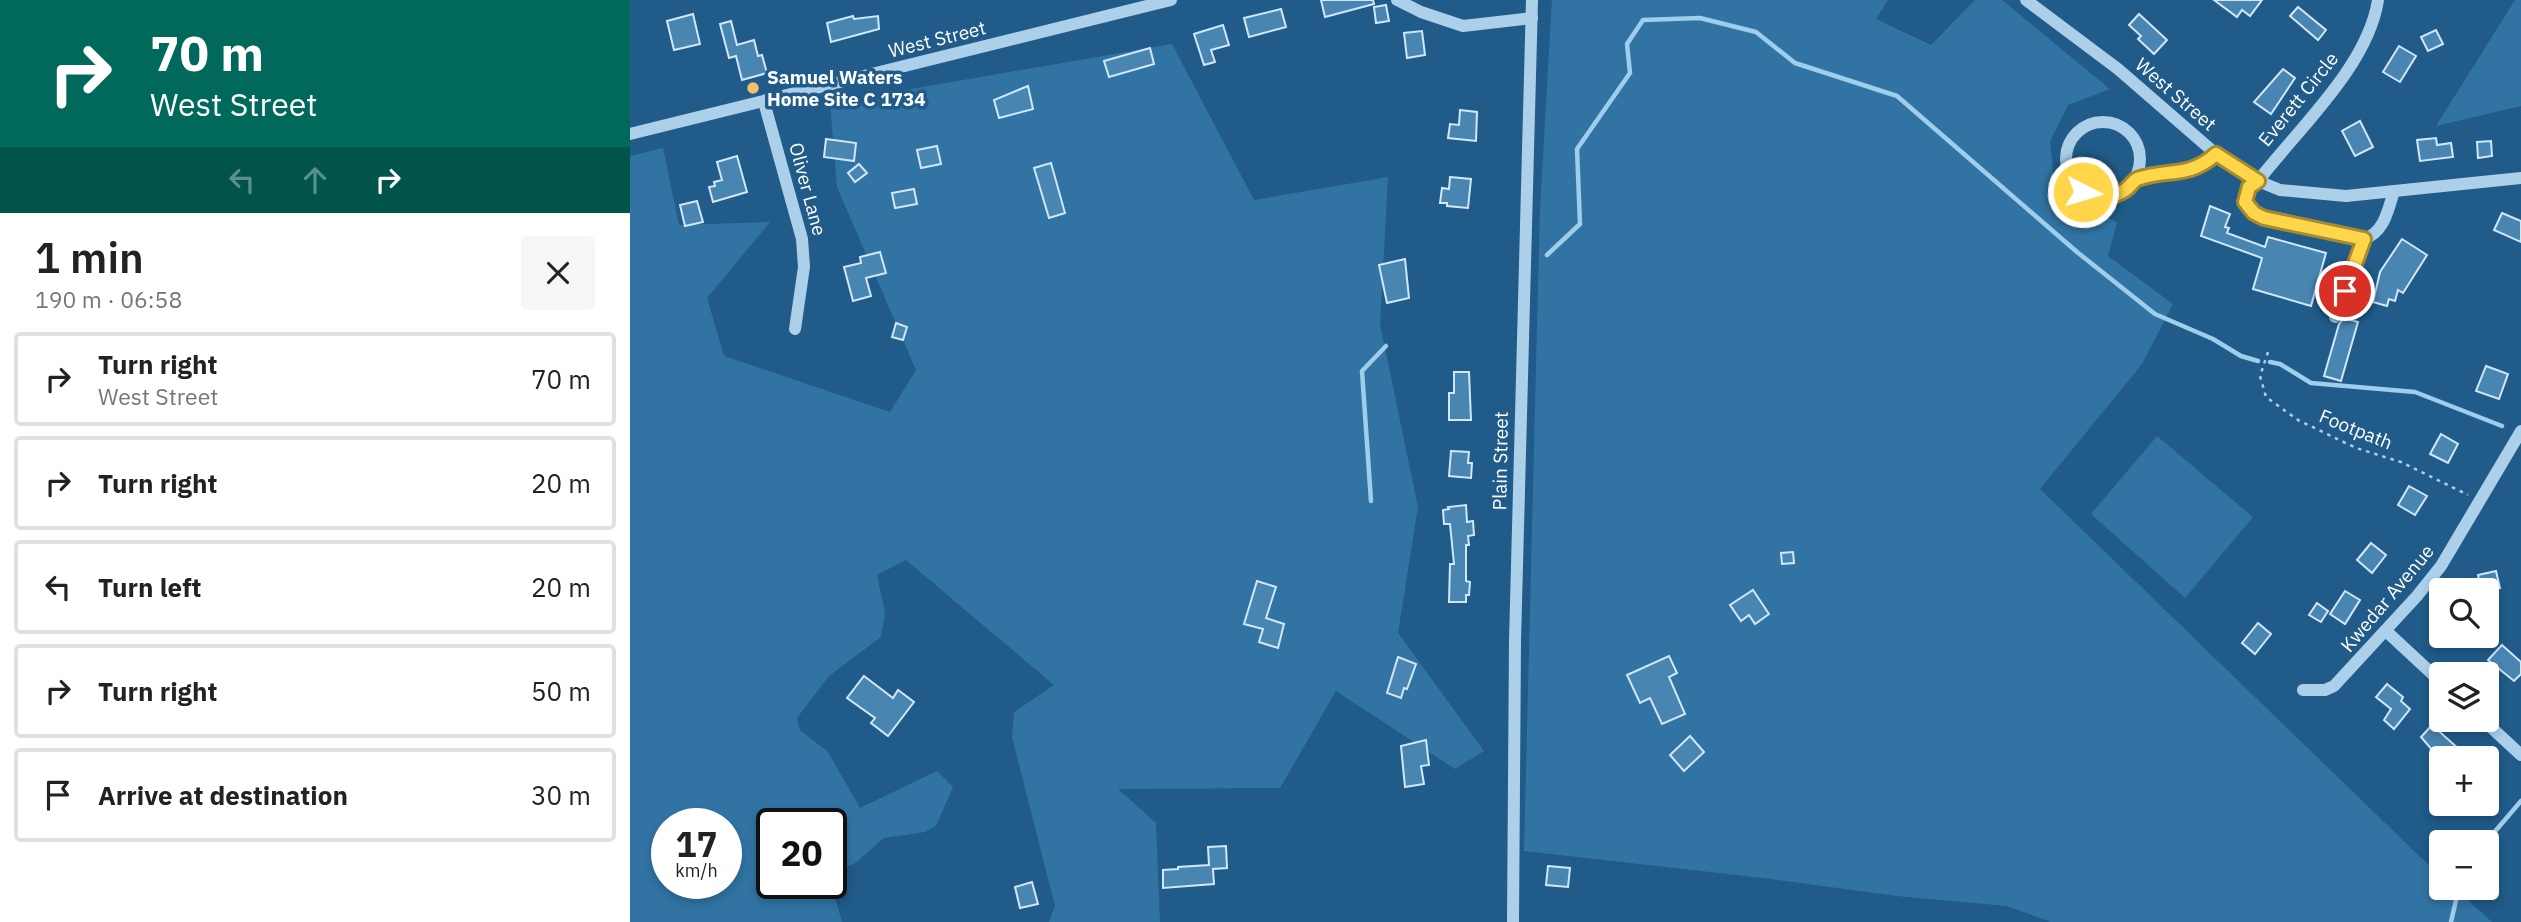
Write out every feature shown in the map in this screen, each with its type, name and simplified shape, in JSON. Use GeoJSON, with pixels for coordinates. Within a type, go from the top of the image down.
{"type":"FeatureCollection","features":[{"type":"Feature","properties":{"kind":"street","name":"West Street"},"geometry":{"type":"LineString","coordinates":[[630,134],[1171,0]]}},
{"type":"Feature","properties":{"kind":"street"},"geometry":{"type":"LineString","coordinates":[[1397,0],[1421,12],[1463,26],[1532,18]]}},
{"type":"Feature","properties":{"kind":"street","name":"Plain Street"},"geometry":{"type":"LineString","coordinates":[[1513,922],[1516,613],[1532,0]]}},
{"type":"Feature","properties":{"kind":"street","name":"West Street"},"geometry":{"type":"LineString","coordinates":[[2026,0],[2118,69],[2216,154],[2258,181],[2280,190],[2346,195],[2521,178]]}},
{"type":"Feature","properties":{"kind":"street","name":"Everett Circle"},"geometry":{"type":"LineString","coordinates":[[2258,181],[2345,74],[2370,31],[2378,0]]}},
{"type":"Feature","properties":{"kind":"street","name":"Oliver Lane"},"geometry":{"type":"LineString","coordinates":[[764,102],[802,239],[804,267],[795,329]]}},
{"type":"Feature","properties":{"kind":"street"},"geometry":{"type":"LineString","coordinates":[[2135,179],[2141,156],[2138,145],[2131,134],[2120,126],[2095,122],[2083,127],[2073,136],[2065,161],[2068,174],[2083,192],[2094,196],[2117,194],[2135,179],[2188,171],[2204,164],[2216,154]]}},
{"type":"Feature","properties":{"kind":"street"},"geometry":{"type":"LineString","coordinates":[[2258,181],[2249,187],[2245,202],[2254,213],[2264,218],[2364,239],[2377,232],[2382,225],[2395,191]]}},
{"type":"Feature","properties":{"kind":"street"},"geometry":{"type":"LineString","coordinates":[[2335,317],[2364,239]]}},
{"type":"Feature","properties":{"kind":"street","name":"Kwedar Avenue"},"geometry":{"type":"LineString","coordinates":[[2303,690],[2316,692],[2334,686],[2386,631],[2441,566],[2521,431]]}},
{"type":"Feature","properties":{"kind":"street"},"geometry":{"type":"LineString","coordinates":[[2386,631],[2429,671]]}},
{"type":"Feature","properties":{"kind":"street"},"geometry":{"type":"LineString","coordinates":[[2496,732],[2521,755]]}},
{"type":"Feature","properties":{"kind":"path","name":"Footpath"},"geometry":{"type":"LineString","coordinates":[[2269,352],[2260,376],[2266,397],[2298,420],[2356,448],[2401,462],[2481,501]]}},
{"type":"Feature","properties":{"kind":"shaded area"},"geometry":{"type":"Polygon","coordinates":[[[1552,0],[1888,0],[1876,19],[1931,45],[1975,0],[2002,0],[2110,89],[2068,105],[2050,141],[2055,192],[2117,222],[2108,256],[2173,304],[2142,364],[2040,489],[2429,865],[2429,900],[2467,900],[2492,922],[2051,922],[2007,906],[1897,896],[1524,851],[1540,208],[1552,0]]]}},
{"type":"Feature","properties":{"kind":"shaded area"},"geometry":{"type":"Polygon","coordinates":[[[2515,0],[2521,0],[2521,106],[2436,126],[2515,0]]]}},
{"type":"Feature","properties":{"kind":"shaded area"},"geometry":{"type":"Polygon","coordinates":[[[1172,44],[1254,200],[1388,177],[1380,324],[1418,507],[1398,633],[1484,751],[1455,769],[1336,691],[1280,788],[1118,789],[1156,823],[1160,922],[1049,922],[1055,906],[1012,737],[1014,712],[1054,685],[906,560],[877,575],[885,613],[881,637],[829,676],[797,718],[800,730],[828,752],[860,808],[937,771],[953,787],[936,826],[925,832],[884,838],[854,864],[847,866],[847,808],[756,808],[756,899],[835,899],[842,922],[630,922],[630,156],[663,148],[679,225],[770,222],[707,298],[724,356],[890,412],[916,370],[837,187],[830,103],[1172,44]]]}},
{"type":"Feature","properties":{"kind":"shaded area"},"geometry":{"type":"Polygon","coordinates":[[[2157,436],[2253,517],[2185,598],[2091,514],[2157,436]]]}},
{"type":"Feature","properties":{"kind":"building"},"geometry":{"type":"Polygon","coordinates":[[[1321,0],[1373,0],[1374,4],[1325,17],[1321,0]]]}},
{"type":"Feature","properties":{"kind":"building"},"geometry":{"type":"Polygon","coordinates":[[[2214,0],[2262,0],[2250,16],[2242,10],[2237,17],[2214,0]]]}},
{"type":"Feature","properties":{"kind":"building"},"geometry":{"type":"Polygon","coordinates":[[[1386,5],[1389,21],[1376,23],[1374,7],[1386,5]]]}},
{"type":"Feature","properties":{"kind":"building"},"geometry":{"type":"Polygon","coordinates":[[[2298,7],[2326,30],[2318,40],[2290,16],[2298,7]]]}},
{"type":"Feature","properties":{"kind":"building"},"geometry":{"type":"Polygon","coordinates":[[[1281,9],[1286,27],[1249,37],[1244,18],[1281,9]]]}},
{"type":"Feature","properties":{"kind":"building"},"geometry":{"type":"Polygon","coordinates":[[[693,14],[700,44],[674,50],[667,21],[693,14]]]}},
{"type":"Feature","properties":{"kind":"building"},"geometry":{"type":"Polygon","coordinates":[[[2139,14],[2167,40],[2154,54],[2138,39],[2141,36],[2129,25],[2139,14]]]}},
{"type":"Feature","properties":{"kind":"building"},"geometry":{"type":"Polygon","coordinates":[[[853,16],[854,19],[878,16],[879,29],[831,42],[827,23],[853,16]]]}},
{"type":"Feature","properties":{"kind":"building"},"geometry":{"type":"Polygon","coordinates":[[[731,21],[737,45],[754,40],[758,56],[762,55],[767,73],[742,80],[736,56],[729,58],[720,24],[731,21]]]}},
{"type":"Feature","properties":{"kind":"building"},"geometry":{"type":"Polygon","coordinates":[[[1223,25],[1229,45],[1211,50],[1215,62],[1204,65],[1194,34],[1223,25]]]}},
{"type":"Feature","properties":{"kind":"building"},"geometry":{"type":"Polygon","coordinates":[[[2436,30],[2443,44],[2428,51],[2421,37],[2436,30]]]}},
{"type":"Feature","properties":{"kind":"building"},"geometry":{"type":"Polygon","coordinates":[[[1422,31],[1425,55],[1407,58],[1404,33],[1422,31]]]}},
{"type":"Feature","properties":{"kind":"building"},"geometry":{"type":"Polygon","coordinates":[[[2399,46],[2416,56],[2400,82],[2383,72],[2399,46]]]}},
{"type":"Feature","properties":{"kind":"building"},"geometry":{"type":"Polygon","coordinates":[[[1150,48],[1154,64],[1109,77],[1104,61],[1150,48]]]}},
{"type":"Feature","properties":{"kind":"building"},"geometry":{"type":"Polygon","coordinates":[[[2283,69],[2295,78],[2271,114],[2254,102],[2283,69]]]}},
{"type":"Feature","properties":{"kind":"building"},"geometry":{"type":"Polygon","coordinates":[[[1028,86],[1033,109],[999,118],[994,100],[1028,86]]]}},
{"type":"Feature","properties":{"kind":"building"},"geometry":{"type":"Polygon","coordinates":[[[1460,110],[1477,112],[1476,141],[1448,138],[1450,124],[1459,125],[1460,110]]]}},
{"type":"Feature","properties":{"kind":"building"},"geometry":{"type":"Polygon","coordinates":[[[2360,121],[2373,147],[2355,156],[2342,131],[2360,121]]]}},
{"type":"Feature","properties":{"kind":"building"},"geometry":{"type":"Polygon","coordinates":[[[2436,138],[2437,145],[2451,143],[2453,157],[2420,161],[2417,140],[2436,138]]]}},
{"type":"Feature","properties":{"kind":"building"},"geometry":{"type":"Polygon","coordinates":[[[826,139],[856,143],[854,161],[824,157],[826,139]]]}},
{"type":"Feature","properties":{"kind":"building"},"geometry":{"type":"Polygon","coordinates":[[[2491,141],[2492,156],[2478,158],[2477,142],[2491,141]]]}},
{"type":"Feature","properties":{"kind":"building"},"geometry":{"type":"Polygon","coordinates":[[[937,146],[941,164],[921,168],[917,150],[937,146]]]}},
{"type":"Feature","properties":{"kind":"building"},"geometry":{"type":"Polygon","coordinates":[[[737,156],[747,192],[713,202],[709,187],[722,180],[717,162],[737,156]]]}},
{"type":"Feature","properties":{"kind":"building"},"geometry":{"type":"Polygon","coordinates":[[[1051,163],[1065,213],[1049,218],[1034,168],[1051,163]]]}},
{"type":"Feature","properties":{"kind":"building"},"geometry":{"type":"Polygon","coordinates":[[[859,164],[867,173],[855,182],[848,173],[859,164]]]}},
{"type":"Feature","properties":{"kind":"building"},"geometry":{"type":"Polygon","coordinates":[[[1450,177],[1471,179],[1468,208],[1440,203],[1442,188],[1449,189],[1450,177]]]}},
{"type":"Feature","properties":{"kind":"building"},"geometry":{"type":"Polygon","coordinates":[[[914,189],[917,204],[895,208],[892,193],[914,189]]]}},
{"type":"Feature","properties":{"kind":"building"},"geometry":{"type":"Polygon","coordinates":[[[697,201],[703,222],[685,226],[680,205],[697,201]]]}},
{"type":"Feature","properties":{"kind":"building"},"geometry":{"type":"Polygon","coordinates":[[[2210,206],[2230,214],[2225,227],[2229,228],[2227,233],[2265,247],[2268,237],[2326,253],[2311,306],[2253,289],[2262,258],[2201,236],[2210,206]]]}},
{"type":"Feature","properties":{"kind":"building"},"geometry":{"type":"Polygon","coordinates":[[[2502,213],[2521,221],[2521,242],[2494,230],[2502,213]]]}},
{"type":"Feature","properties":{"kind":"building"},"geometry":{"type":"Polygon","coordinates":[[[2402,239],[2427,255],[2403,293],[2398,290],[2395,301],[2389,299],[2387,306],[2373,302],[2380,272],[2402,239]]]}},
{"type":"Feature","properties":{"kind":"building"},"geometry":{"type":"Polygon","coordinates":[[[880,252],[886,273],[866,278],[871,296],[853,301],[844,267],[861,263],[860,257],[880,252]]]}},
{"type":"Feature","properties":{"kind":"building"},"geometry":{"type":"Polygon","coordinates":[[[1405,259],[1409,298],[1387,303],[1379,265],[1405,259]]]}},
{"type":"Feature","properties":{"kind":"building"},"geometry":{"type":"Polygon","coordinates":[[[2344,318],[2358,322],[2341,381],[2324,376],[2339,324],[2344,318]]]}},
{"type":"Feature","properties":{"kind":"building"},"geometry":{"type":"Polygon","coordinates":[[[896,323],[907,327],[903,340],[892,337],[896,323]]]}},
{"type":"Feature","properties":{"kind":"building"},"geometry":{"type":"Polygon","coordinates":[[[2486,366],[2508,374],[2499,399],[2476,391],[2486,366]]]}},
{"type":"Feature","properties":{"kind":"building"},"geometry":{"type":"Polygon","coordinates":[[[1454,372],[1469,372],[1471,420],[1449,420],[1449,393],[1454,393],[1454,372]]]}},
{"type":"Feature","properties":{"kind":"building"},"geometry":{"type":"Polygon","coordinates":[[[2441,434],[2458,444],[2448,463],[2430,454],[2441,434]]]}},
{"type":"Feature","properties":{"kind":"building"},"geometry":{"type":"Polygon","coordinates":[[[1451,451],[1469,452],[1468,463],[1472,463],[1471,478],[1449,476],[1451,451]]]}},
{"type":"Feature","properties":{"kind":"building"},"geometry":{"type":"Polygon","coordinates":[[[2409,486],[2427,496],[2415,515],[2398,505],[2409,486]]]}},
{"type":"Feature","properties":{"kind":"building"},"geometry":{"type":"Polygon","coordinates":[[[1466,505],[1467,522],[1473,521],[1474,535],[1468,536],[1469,545],[1466,545],[1466,581],[1470,582],[1469,595],[1466,595],[1466,602],[1449,602],[1450,564],[1454,564],[1450,524],[1444,524],[1443,510],[1466,505]]]}},
{"type":"Feature","properties":{"kind":"building"},"geometry":{"type":"Polygon","coordinates":[[[2371,543],[2386,555],[2372,573],[2357,560],[2371,543]]]}},
{"type":"Feature","properties":{"kind":"building"},"geometry":{"type":"Polygon","coordinates":[[[1793,552],[1794,563],[1782,564],[1781,553],[1793,552]]]}},
{"type":"Feature","properties":{"kind":"building"},"geometry":{"type":"Polygon","coordinates":[[[2496,571],[2498,578],[2479,578],[2478,575],[2496,571]]]}},
{"type":"Feature","properties":{"kind":"building"},"geometry":{"type":"Polygon","coordinates":[[[1257,581],[1276,587],[1266,618],[1284,624],[1278,648],[1259,642],[1263,629],[1244,624],[1257,581]]]}},
{"type":"Feature","properties":{"kind":"building"},"geometry":{"type":"Polygon","coordinates":[[[1753,590],[1769,614],[1755,624],[1749,615],[1741,621],[1730,605],[1753,590]]]}},
{"type":"Feature","properties":{"kind":"building"},"geometry":{"type":"Polygon","coordinates":[[[2345,591],[2360,600],[2345,624],[2330,614],[2345,591]]]}},
{"type":"Feature","properties":{"kind":"building"},"geometry":{"type":"Polygon","coordinates":[[[2317,603],[2328,611],[2321,622],[2309,615],[2317,603]]]}},
{"type":"Feature","properties":{"kind":"building"},"geometry":{"type":"Polygon","coordinates":[[[2258,623],[2271,634],[2255,654],[2242,643],[2258,623]]]}},
{"type":"Feature","properties":{"kind":"building"},"geometry":{"type":"Polygon","coordinates":[[[2502,645],[2521,662],[2521,674],[2514,681],[2499,669],[2499,662],[2488,660],[2502,645]]]}},
{"type":"Feature","properties":{"kind":"building"},"geometry":{"type":"Polygon","coordinates":[[[1669,656],[1677,673],[1669,677],[1685,714],[1662,724],[1650,698],[1640,703],[1627,675],[1669,656]]]}},
{"type":"Feature","properties":{"kind":"building"},"geometry":{"type":"Polygon","coordinates":[[[1398,657],[1416,664],[1401,698],[1387,693],[1398,657]]]}},
{"type":"Feature","properties":{"kind":"building"},"geometry":{"type":"Polygon","coordinates":[[[864,676],[893,698],[898,690],[914,702],[888,736],[871,723],[875,718],[847,698],[864,676]]]}},
{"type":"Feature","properties":{"kind":"building"},"geometry":{"type":"Polygon","coordinates":[[[2387,684],[2403,697],[2401,701],[2410,709],[2394,729],[2384,720],[2391,709],[2376,697],[2387,684]]]}},
{"type":"Feature","properties":{"kind":"building"},"geometry":{"type":"Polygon","coordinates":[[[2429,728],[2429,732],[2440,732],[2456,746],[2429,746],[2421,737],[2429,728]]]}},
{"type":"Feature","properties":{"kind":"building"},"geometry":{"type":"Polygon","coordinates":[[[1690,736],[1704,752],[1684,771],[1670,755],[1690,736]]]}},
{"type":"Feature","properties":{"kind":"building"},"geometry":{"type":"Polygon","coordinates":[[[1426,740],[1429,765],[1421,766],[1424,784],[1405,787],[1401,746],[1426,740]]]}},
{"type":"Feature","properties":{"kind":"building"},"geometry":{"type":"Polygon","coordinates":[[[1226,846],[1227,868],[1213,869],[1214,884],[1163,888],[1163,870],[1209,865],[1208,847],[1226,846]]]}},
{"type":"Feature","properties":{"kind":"building"},"geometry":{"type":"Polygon","coordinates":[[[1548,866],[1570,868],[1568,887],[1546,885],[1548,866]]]}},
{"type":"Feature","properties":{"kind":"building"},"geometry":{"type":"Polygon","coordinates":[[[1032,882],[1038,904],[1020,908],[1015,887],[1032,882]]]}},
{"type":"Feature","properties":{"kind":"waterway"},"geometry":{"type":"LineString","coordinates":[[1547,255],[1580,224],[1577,149],[1630,73],[1627,44],[1643,20],[1700,18],[1756,32],[1795,63],[1897,96],[2077,252],[2155,314],[2213,339],[2241,356],[2258,361]]}},
{"type":"Feature","properties":{"kind":"waterway"},"geometry":{"type":"LineString","coordinates":[[1371,501],[1362,371],[1386,346]]}},
{"type":"Feature","properties":{"kind":"waterway"},"geometry":{"type":"LineString","coordinates":[[2270,362],[2280,364],[2311,383],[2415,392],[2502,426]]}},
{"type":"Feature","properties":{"kind":"waterway"},"geometry":{"type":"LineString","coordinates":[[2496,830],[2521,801]]}},
{"type":"Feature","properties":{"kind":"waterway"},"geometry":{"type":"LineString","coordinates":[[2451,922],[2456,900]]}},
{"type":"Feature","properties":{"kind":"place","name":"Samuel Waters Home Site C 1734"},"geometry":{"type":"Point","coordinates":[753,88]}},
{"type":"Feature","properties":{"kind":"route"},"geometry":{"type":"LineString","coordinates":[[2083,192],[2106,197],[2117,194],[2135,179],[2188,171],[2204,164],[2216,154],[2258,181],[2249,187],[2246,194],[2245,202],[2254,213],[2264,218],[2364,239],[2345,291]]}}]}
